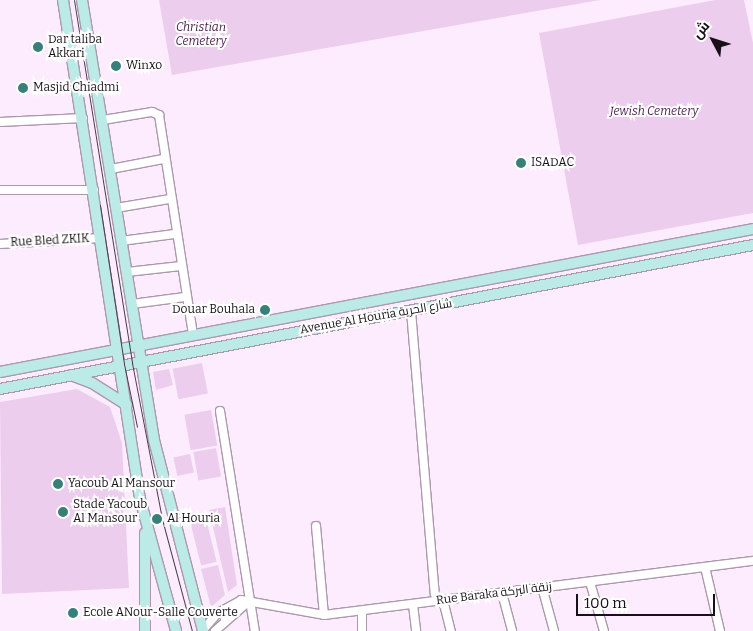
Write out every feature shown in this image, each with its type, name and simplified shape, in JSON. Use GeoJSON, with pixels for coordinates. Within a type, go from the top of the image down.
{"type":"FeatureCollection","features":[{"type":"Feature","properties":{"kind":"street"},"geometry":{"type":"LineString","coordinates":[[63,0],[145,516],[176,631]]}},
{"type":"Feature","properties":{"kind":"street"},"geometry":{"type":"LineString","coordinates":[[82,0],[154,440],[203,631]]}},
{"type":"Feature","properties":{"kind":"street"},"geometry":{"type":"LineString","coordinates":[[103,120],[158,114],[180,266],[193,335]]}},
{"type":"Feature","properties":{"kind":"street"},"geometry":{"type":"LineString","coordinates":[[0,122],[83,118]]}},
{"type":"Feature","properties":{"kind":"street"},"geometry":{"type":"LineString","coordinates":[[110,169],[163,158]]}},
{"type":"Feature","properties":{"kind":"street"},"geometry":{"type":"LineString","coordinates":[[0,190],[94,190]]}},
{"type":"Feature","properties":{"kind":"street"},"geometry":{"type":"LineString","coordinates":[[116,208],[170,199]]}},
{"type":"Feature","properties":{"kind":"street","name":"Avenue Al Houria شارع الحرية"},"geometry":{"type":"LineString","coordinates":[[0,372],[753,229]]}},
{"type":"Feature","properties":{"kind":"street"},"geometry":{"type":"LineString","coordinates":[[121,241],[175,234]]}},
{"type":"Feature","properties":{"kind":"street","name":"Rue Bled ZKIK"},"geometry":{"type":"LineString","coordinates":[[0,244],[101,238]]}},
{"type":"Feature","properties":{"kind":"street","name":"Avenue Al Houria شارع الحرية"},"geometry":{"type":"LineString","coordinates":[[0,389],[753,245]]}},
{"type":"Feature","properties":{"kind":"street"},"geometry":{"type":"LineString","coordinates":[[127,272],[180,266]]}},
{"type":"Feature","properties":{"kind":"street"},"geometry":{"type":"LineString","coordinates":[[132,304],[185,297]]}},
{"type":"Feature","properties":{"kind":"street"},"geometry":{"type":"LineString","coordinates":[[411,311],[435,594]]}},
{"type":"Feature","properties":{"kind":"street"},"geometry":{"type":"LineString","coordinates":[[70,375],[92,383],[127,405]]}},
{"type":"Feature","properties":{"kind":"street"},"geometry":{"type":"LineString","coordinates":[[220,411],[255,631]]}},
{"type":"Feature","properties":{"kind":"street"},"geometry":{"type":"LineString","coordinates":[[145,516],[145,631]]}},
{"type":"Feature","properties":{"kind":"street"},"geometry":{"type":"LineString","coordinates":[[316,526],[324,616]]}},
{"type":"Feature","properties":{"kind":"street","name":"Rue Baraka زنقة البركة"},"geometry":{"type":"LineString","coordinates":[[203,631],[218,613],[237,602],[250,602],[324,616],[502,592],[753,562]]}},
{"type":"Feature","properties":{"kind":"street"},"geometry":{"type":"LineString","coordinates":[[704,567],[720,631]]}},
{"type":"Feature","properties":{"kind":"street"},"geometry":{"type":"LineString","coordinates":[[590,582],[604,631]]}},
{"type":"Feature","properties":{"kind":"street"},"geometry":{"type":"LineString","coordinates":[[542,588],[554,631]]}},
{"type":"Feature","properties":{"kind":"street"},"geometry":{"type":"LineString","coordinates":[[502,592],[512,631]]}},
{"type":"Feature","properties":{"kind":"street"},"geometry":{"type":"LineString","coordinates":[[443,600],[451,631]]}},
{"type":"Feature","properties":{"kind":"street"},"geometry":{"type":"LineString","coordinates":[[215,631],[250,602]]}},
{"type":"Feature","properties":{"kind":"street"},"geometry":{"type":"LineString","coordinates":[[413,604],[416,631]]}},
{"type":"Feature","properties":{"kind":"street"},"geometry":{"type":"LineString","coordinates":[[362,612],[362,631]]}},
{"type":"Feature","properties":{"kind":"green space","name":"Christian Cemetery"},"geometry":{"type":"Polygon","coordinates":[[[159,0],[600,0],[172,75],[159,0]]]}},
{"type":"Feature","properties":{"kind":"green space","name":"Jewish Cemetery"},"geometry":{"type":"Polygon","coordinates":[[[715,0],[744,0],[753,43],[753,213],[578,245],[539,33],[715,0]]]}},
{"type":"Feature","properties":{"kind":"green space"},"geometry":{"type":"Polygon","coordinates":[[[202,363],[208,393],[178,399],[173,369],[202,363]]]}},
{"type":"Feature","properties":{"kind":"green space"},"geometry":{"type":"Polygon","coordinates":[[[169,369],[173,385],[156,390],[153,372],[169,369]]]}},
{"type":"Feature","properties":{"kind":"green space","name":"Stade Yacoub Al Mansour"},"geometry":{"type":"Polygon","coordinates":[[[77,389],[110,407],[122,443],[129,588],[2,594],[0,402],[77,389]]]}},
{"type":"Feature","properties":{"kind":"green space"},"geometry":{"type":"Polygon","coordinates":[[[211,410],[217,445],[191,450],[184,415],[211,410]]]}},
{"type":"Feature","properties":{"kind":"green space"},"geometry":{"type":"Polygon","coordinates":[[[216,448],[221,477],[198,481],[193,452],[216,448]]]}},
{"type":"Feature","properties":{"kind":"green space"},"geometry":{"type":"Polygon","coordinates":[[[190,454],[194,473],[177,476],[173,458],[190,454]]]}},
{"type":"Feature","properties":{"kind":"green space"},"geometry":{"type":"Polygon","coordinates":[[[225,507],[237,585],[228,592],[209,510],[225,507]]]}},
{"type":"Feature","properties":{"kind":"green space"},"geometry":{"type":"Polygon","coordinates":[[[206,519],[217,562],[201,566],[190,523],[206,519]]]}},
{"type":"Feature","properties":{"kind":"green space"},"geometry":{"type":"Polygon","coordinates":[[[218,565],[225,595],[211,607],[201,569],[218,565]]]}},
{"type":"Feature","properties":{"kind":"tram line"},"geometry":{"type":"LineString","coordinates":[[74,0],[132,363],[162,519],[192,631]]}},
{"type":"Feature","properties":{"kind":"tram line"},"geometry":{"type":"LineString","coordinates":[[100,205],[124,364],[137,427]]}},
{"type":"Feature","properties":{"kind":"place","name":"Dar taliba Akkari"},"geometry":{"type":"Point","coordinates":[38,47]}},
{"type":"Feature","properties":{"kind":"place","name":"Winxo"},"geometry":{"type":"Point","coordinates":[116,66]}},
{"type":"Feature","properties":{"kind":"place","name":"Masjid Chiadmi"},"geometry":{"type":"Point","coordinates":[23,88]}},
{"type":"Feature","properties":{"kind":"place","name":"ISADAC"},"geometry":{"type":"Point","coordinates":[521,163]}},
{"type":"Feature","properties":{"kind":"place","name":"Douar Bouhala"},"geometry":{"type":"Point","coordinates":[265,310]}},
{"type":"Feature","properties":{"kind":"place","name":"Yacoub Al Mansour"},"geometry":{"type":"Point","coordinates":[58,484]}},
{"type":"Feature","properties":{"kind":"place","name":"Stade Yacoub Al Mansour"},"geometry":{"type":"Point","coordinates":[63,512]}},
{"type":"Feature","properties":{"kind":"place","name":"Al Houria"},"geometry":{"type":"Point","coordinates":[157,519]}},
{"type":"Feature","properties":{"kind":"place","name":"Ecole ANour-Salle Couverte"},"geometry":{"type":"Point","coordinates":[73,613]}}]}
